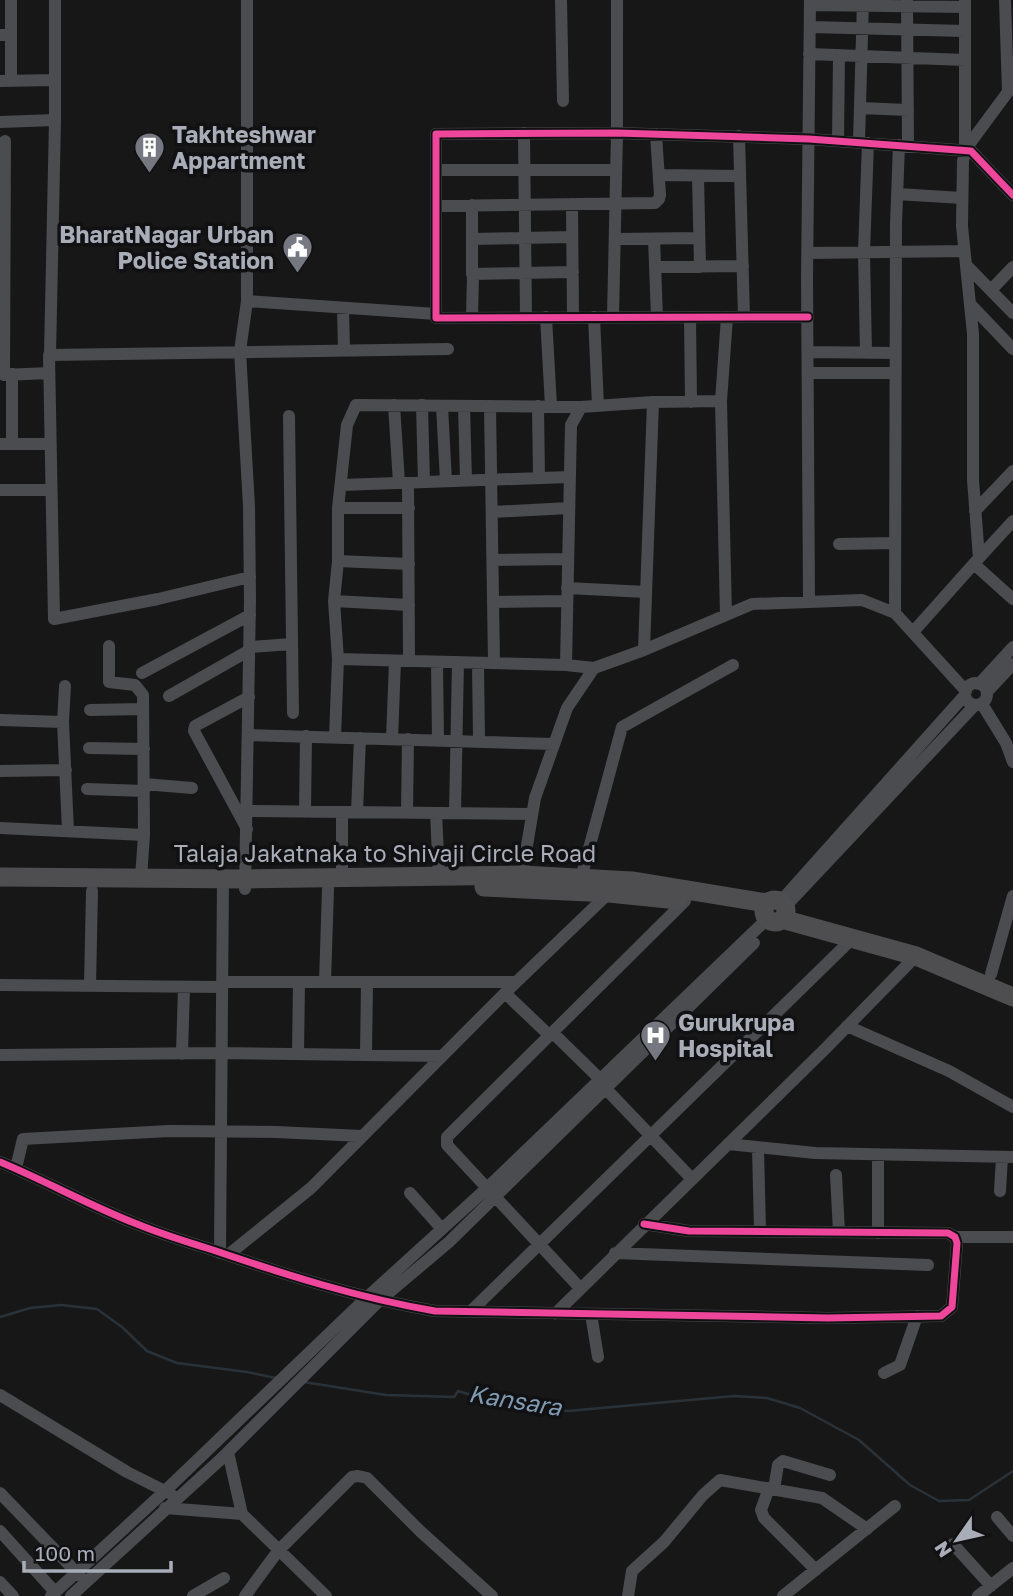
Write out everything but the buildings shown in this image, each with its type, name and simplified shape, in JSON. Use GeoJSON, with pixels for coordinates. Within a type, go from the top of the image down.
{"type":"FeatureCollection","features":[{"type":"Feature","properties":{"kind":"highway","name":"Talaja Jakatnaka to Shivaji Circle Road"},"geometry":{"type":"LineString","coordinates":[[335,883],[439,876],[522,875],[632,881],[878,932],[991,974],[1013,985]]}},
{"type":"Feature","properties":{"kind":"highway","name":"Talaja Jakatnaka to Shivaji Circle Road"},"geometry":{"type":"LineString","coordinates":[[0,877],[141,878],[223,884]]}},
{"type":"Feature","properties":{"kind":"highway","name":"Talaja Jakatnaka to Shivaji Circle Road"},"geometry":{"type":"LineString","coordinates":[[0,890],[92,891],[223,884],[335,883],[493,887],[609,893],[685,901],[776,912],[916,956],[1013,997]]}},
{"type":"Feature","properties":{"kind":"street"},"geometry":{"type":"LineString","coordinates":[[11,0],[5,35],[6,81],[55,80]]}},
{"type":"Feature","properties":{"kind":"street"},"geometry":{"type":"LineString","coordinates":[[55,0],[49,373],[54,619],[158,599],[250,577]]}},
{"type":"Feature","properties":{"kind":"street"},"geometry":{"type":"LineString","coordinates":[[245,884],[250,577],[249,506],[240,351],[247,302],[247,0]]}},
{"type":"Feature","properties":{"kind":"street"},"geometry":{"type":"LineString","coordinates":[[561,0],[563,102]]}},
{"type":"Feature","properties":{"kind":"street"},"geometry":{"type":"LineString","coordinates":[[613,317],[617,0]]}},
{"type":"Feature","properties":{"kind":"street"},"geometry":{"type":"LineString","coordinates":[[965,150],[1011,88],[1009,22],[1005,0]]}},
{"type":"Feature","properties":{"kind":"street"},"geometry":{"type":"LineString","coordinates":[[810,601],[810,2],[965,4],[965,150],[962,198],[964,251],[973,334],[976,561],[1013,599]]}},
{"type":"Feature","properties":{"kind":"street"},"geometry":{"type":"LineString","coordinates":[[862,3],[860,108],[864,143],[866,353]]}},
{"type":"Feature","properties":{"kind":"street"},"geometry":{"type":"LineString","coordinates":[[895,613],[897,194],[908,110],[907,3]]}},
{"type":"Feature","properties":{"kind":"street"},"geometry":{"type":"LineString","coordinates":[[810,27],[965,31]]}},
{"type":"Feature","properties":{"kind":"street"},"geometry":{"type":"LineString","coordinates":[[809,54],[965,60]]}},
{"type":"Feature","properties":{"kind":"street"},"geometry":{"type":"LineString","coordinates":[[838,141],[839,55]]}},
{"type":"Feature","properties":{"kind":"street"},"geometry":{"type":"LineString","coordinates":[[860,108],[908,110]]}},
{"type":"Feature","properties":{"kind":"street"},"geometry":{"type":"LineString","coordinates":[[0,122],[55,120]]}},
{"type":"Feature","properties":{"kind":"street"},"geometry":{"type":"LineString","coordinates":[[524,133],[526,317]]}},
{"type":"Feature","properties":{"kind":"street"},"geometry":{"type":"LineString","coordinates":[[436,314],[436,134],[617,133],[739,136],[965,150],[971,151],[1013,195]]}},
{"type":"Feature","properties":{"kind":"street"},"geometry":{"type":"LineString","coordinates":[[436,206],[657,201],[660,195],[656,134]]}},
{"type":"Feature","properties":{"kind":"street"},"geometry":{"type":"LineString","coordinates":[[739,136],[744,317]]}},
{"type":"Feature","properties":{"kind":"street"},"geometry":{"type":"LineString","coordinates":[[5,141],[2,183],[6,444],[50,444]]}},
{"type":"Feature","properties":{"kind":"street"},"geometry":{"type":"LineString","coordinates":[[436,170],[616,170]]}},
{"type":"Feature","properties":{"kind":"street"},"geometry":{"type":"LineString","coordinates":[[659,175],[740,176]]}},
{"type":"Feature","properties":{"kind":"street"},"geometry":{"type":"LineString","coordinates":[[698,176],[700,267]]}},
{"type":"Feature","properties":{"kind":"street"},"geometry":{"type":"LineString","coordinates":[[897,194],[962,198]]}},
{"type":"Feature","properties":{"kind":"street"},"geometry":{"type":"LineString","coordinates":[[572,204],[573,317]]}},
{"type":"Feature","properties":{"kind":"street"},"geometry":{"type":"LineString","coordinates":[[472,205],[472,317]]}},
{"type":"Feature","properties":{"kind":"street"},"geometry":{"type":"LineString","coordinates":[[472,239],[572,237]]}},
{"type":"Feature","properties":{"kind":"street"},"geometry":{"type":"LineString","coordinates":[[615,239],[699,238]]}},
{"type":"Feature","properties":{"kind":"street"},"geometry":{"type":"LineString","coordinates":[[654,239],[657,317]]}},
{"type":"Feature","properties":{"kind":"street"},"geometry":{"type":"LineString","coordinates":[[808,253],[964,251]]}},
{"type":"Feature","properties":{"kind":"street"},"geometry":{"type":"LineString","coordinates":[[966,265],[1013,313]]}},
{"type":"Feature","properties":{"kind":"street"},"geometry":{"type":"LineString","coordinates":[[656,267],[743,266]]}},
{"type":"Feature","properties":{"kind":"street"},"geometry":{"type":"LineString","coordinates":[[991,290],[1013,267]]}},
{"type":"Feature","properties":{"kind":"street"},"geometry":{"type":"LineString","coordinates":[[473,274],[573,272]]}},
{"type":"Feature","properties":{"kind":"street"},"geometry":{"type":"LineString","coordinates":[[247,302],[436,314],[436,317],[808,317]]}},
{"type":"Feature","properties":{"kind":"street"},"geometry":{"type":"LineString","coordinates":[[970,304],[1013,349]]}},
{"type":"Feature","properties":{"kind":"street"},"geometry":{"type":"LineString","coordinates":[[344,308],[344,350]]}},
{"type":"Feature","properties":{"kind":"street"},"geometry":{"type":"LineString","coordinates":[[546,317],[551,406]]}},
{"type":"Feature","properties":{"kind":"street"},"geometry":{"type":"LineString","coordinates":[[594,317],[598,406]]}},
{"type":"Feature","properties":{"kind":"street"},"geometry":{"type":"LineString","coordinates":[[690,317],[691,402]]}},
{"type":"Feature","properties":{"kind":"street"},"geometry":{"type":"LineString","coordinates":[[726,615],[721,401],[727,317]]}},
{"type":"Feature","properties":{"kind":"street"},"geometry":{"type":"LineString","coordinates":[[50,355],[448,349]]}},
{"type":"Feature","properties":{"kind":"street"},"geometry":{"type":"LineString","coordinates":[[808,352],[895,353]]}},
{"type":"Feature","properties":{"kind":"street"},"geometry":{"type":"LineString","coordinates":[[5,375],[49,373]]}},
{"type":"Feature","properties":{"kind":"street"},"geometry":{"type":"LineString","coordinates":[[808,373],[895,373]]}},
{"type":"Feature","properties":{"kind":"street"},"geometry":{"type":"LineString","coordinates":[[335,737],[338,659],[334,601],[338,561],[338,508],[347,425],[356,405],[580,407],[721,401]]}},
{"type":"Feature","properties":{"kind":"street"},"geometry":{"type":"LineString","coordinates":[[644,650],[653,402]]}},
{"type":"Feature","properties":{"kind":"street"},"geometry":{"type":"LineString","coordinates":[[394,405],[408,508],[409,661]]}},
{"type":"Feature","properties":{"kind":"street"},"geometry":{"type":"LineString","coordinates":[[422,405],[424,482]]}},
{"type":"Feature","properties":{"kind":"street"},"geometry":{"type":"LineString","coordinates":[[442,406],[446,481]]}},
{"type":"Feature","properties":{"kind":"street"},"geometry":{"type":"LineString","coordinates":[[464,406],[466,480]]}},
{"type":"Feature","properties":{"kind":"street"},"geometry":{"type":"LineString","coordinates":[[490,406],[494,663]]}},
{"type":"Feature","properties":{"kind":"street"},"geometry":{"type":"LineString","coordinates":[[538,406],[539,478]]}},
{"type":"Feature","properties":{"kind":"street"},"geometry":{"type":"LineString","coordinates":[[566,665],[571,425],[580,407]]}},
{"type":"Feature","properties":{"kind":"street"},"geometry":{"type":"LineString","coordinates":[[289,416],[293,713]]}},
{"type":"Feature","properties":{"kind":"street"},"geometry":{"type":"LineString","coordinates":[[975,511],[1013,471]]}},
{"type":"Feature","properties":{"kind":"street"},"geometry":{"type":"LineString","coordinates":[[341,485],[569,477]]}},
{"type":"Feature","properties":{"kind":"street"},"geometry":{"type":"LineString","coordinates":[[0,490],[51,490]]}},
{"type":"Feature","properties":{"kind":"street"},"geometry":{"type":"LineString","coordinates":[[338,508],[408,508]]}},
{"type":"Feature","properties":{"kind":"street"},"geometry":{"type":"LineString","coordinates":[[492,512],[569,508]]}},
{"type":"Feature","properties":{"kind":"street"},"geometry":{"type":"LineString","coordinates":[[913,632],[976,561],[1011,529]]}},
{"type":"Feature","properties":{"kind":"street"},"geometry":{"type":"LineString","coordinates":[[839,544],[895,543]]}},
{"type":"Feature","properties":{"kind":"street"},"geometry":{"type":"LineString","coordinates":[[493,560],[568,559]]}},
{"type":"Feature","properties":{"kind":"street"},"geometry":{"type":"LineString","coordinates":[[338,561],[409,564]]}},
{"type":"Feature","properties":{"kind":"street"},"geometry":{"type":"LineString","coordinates":[[493,602],[567,595],[646,592]]}},
{"type":"Feature","properties":{"kind":"street"},"geometry":{"type":"LineString","coordinates":[[338,659],[594,668],[752,604],[862,600],[895,613],[976,695],[1006,743],[1013,762]]}},
{"type":"Feature","properties":{"kind":"street"},"geometry":{"type":"LineString","coordinates":[[334,601],[409,605]]}},
{"type":"Feature","properties":{"kind":"street"},"geometry":{"type":"LineString","coordinates":[[142,673],[250,615]]}},
{"type":"Feature","properties":{"kind":"street"},"geometry":{"type":"LineString","coordinates":[[169,696],[250,649],[292,644]]}},
{"type":"Feature","properties":{"kind":"street"},"geometry":{"type":"LineString","coordinates":[[109,646],[108,682],[138,687],[143,695],[144,835],[141,878]]}},
{"type":"Feature","properties":{"kind":"street"},"geometry":{"type":"LineString","coordinates":[[374,1299],[449,1242],[491,1193],[604,1085],[776,912],[976,695],[1013,647]]}},
{"type":"Feature","properties":{"kind":"street"},"geometry":{"type":"LineString","coordinates":[[392,739],[395,660]]}},
{"type":"Feature","properties":{"kind":"street"},"geometry":{"type":"LineString","coordinates":[[438,662],[438,740]]}},
{"type":"Feature","properties":{"kind":"street"},"geometry":{"type":"LineString","coordinates":[[455,813],[458,662]]}},
{"type":"Feature","properties":{"kind":"street"},"geometry":{"type":"LineString","coordinates":[[478,663],[479,741]]}},
{"type":"Feature","properties":{"kind":"street"},"geometry":{"type":"LineString","coordinates":[[976,695],[1013,664]]}},
{"type":"Feature","properties":{"kind":"street"},"geometry":{"type":"LineString","coordinates":[[581,878],[622,727],[733,665]]}},
{"type":"Feature","properties":{"kind":"street"},"geometry":{"type":"LineString","coordinates":[[522,875],[535,798],[567,708],[594,668]]}},
{"type":"Feature","properties":{"kind":"street"},"geometry":{"type":"LineString","coordinates":[[65,686],[68,831]]}},
{"type":"Feature","properties":{"kind":"street"},"geometry":{"type":"LineString","coordinates":[[247,830],[194,731],[195,726],[249,697]]}},
{"type":"Feature","properties":{"kind":"street"},"geometry":{"type":"LineString","coordinates":[[90,710],[143,709]]}},
{"type":"Feature","properties":{"kind":"street"},"geometry":{"type":"LineString","coordinates":[[0,720],[64,722]]}},
{"type":"Feature","properties":{"kind":"street"},"geometry":{"type":"LineString","coordinates":[[249,735],[554,744]]}},
{"type":"Feature","properties":{"kind":"street"},"geometry":{"type":"LineString","coordinates":[[305,812],[306,736]]}},
{"type":"Feature","properties":{"kind":"street"},"geometry":{"type":"LineString","coordinates":[[358,812],[360,738]]}},
{"type":"Feature","properties":{"kind":"street"},"geometry":{"type":"LineString","coordinates":[[407,813],[408,739]]}},
{"type":"Feature","properties":{"kind":"street"},"geometry":{"type":"LineString","coordinates":[[89,748],[144,749]]}},
{"type":"Feature","properties":{"kind":"street"},"geometry":{"type":"LineString","coordinates":[[0,771],[66,770]]}},
{"type":"Feature","properties":{"kind":"street"},"geometry":{"type":"LineString","coordinates":[[87,789],[192,788]]}},
{"type":"Feature","properties":{"kind":"street"},"geometry":{"type":"LineString","coordinates":[[248,811],[533,814]]}},
{"type":"Feature","properties":{"kind":"street"},"geometry":{"type":"LineString","coordinates":[[325,982],[342,812]]}},
{"type":"Feature","properties":{"kind":"street"},"geometry":{"type":"LineString","coordinates":[[436,813],[439,876]]}},
{"type":"Feature","properties":{"kind":"street"},"geometry":{"type":"LineString","coordinates":[[0,828],[144,835]]}},
{"type":"Feature","properties":{"kind":"street"},"geometry":{"type":"LineString","coordinates":[[223,884],[220,1131],[224,1254]]}},
{"type":"Feature","properties":{"kind":"street"},"geometry":{"type":"LineString","coordinates":[[90,986],[92,891]]}},
{"type":"Feature","properties":{"kind":"street"},"geometry":{"type":"LineString","coordinates":[[224,1254],[311,1188],[516,982],[609,893]]}},
{"type":"Feature","properties":{"kind":"street"},"geometry":{"type":"LineString","coordinates":[[991,974],[1013,896]]}},
{"type":"Feature","properties":{"kind":"street"},"geometry":{"type":"LineString","coordinates":[[580,1288],[447,1145],[447,1137],[685,901]]}},
{"type":"Feature","properties":{"kind":"street"},"geometry":{"type":"LineString","coordinates":[[470,1312],[853,938]]}},
{"type":"Feature","properties":{"kind":"street"},"geometry":{"type":"LineString","coordinates":[[555,1314],[916,956]]}},
{"type":"Feature","properties":{"kind":"street"},"geometry":{"type":"LineString","coordinates":[[0,985],[184,987],[299,982],[516,982]]}},
{"type":"Feature","properties":{"kind":"street"},"geometry":{"type":"LineString","coordinates":[[298,1054],[299,982]]}},
{"type":"Feature","properties":{"kind":"street"},"geometry":{"type":"LineString","coordinates":[[366,1055],[368,982]]}},
{"type":"Feature","properties":{"kind":"street"},"geometry":{"type":"LineString","coordinates":[[183,1054],[184,987]]}},
{"type":"Feature","properties":{"kind":"street"},"geometry":{"type":"LineString","coordinates":[[505,993],[604,1085],[692,1179]]}},
{"type":"Feature","properties":{"kind":"street"},"geometry":{"type":"LineString","coordinates":[[847,1026],[949,1071],[1013,1107]]}},
{"type":"Feature","properties":{"kind":"street"},"geometry":{"type":"LineString","coordinates":[[0,1055],[220,1053],[442,1056]]}},
{"type":"Feature","properties":{"kind":"street"},"geometry":{"type":"LineString","coordinates":[[16,1168],[23,1139],[169,1131],[362,1136]]}},
{"type":"Feature","properties":{"kind":"street"},"geometry":{"type":"LineString","coordinates":[[728,1144],[815,1153],[1007,1157],[999,1191]]}},
{"type":"Feature","properties":{"kind":"street"},"geometry":{"type":"LineString","coordinates":[[758,1147],[760,1231]]}},
{"type":"Feature","properties":{"kind":"street"},"geometry":{"type":"LineString","coordinates":[[878,1154],[878,1233]]}},
{"type":"Feature","properties":{"kind":"street"},"geometry":{"type":"LineString","coordinates":[[0,1162],[136,1224],[351,1293],[435,1311],[815,1318],[941,1316],[952,1307],[957,1243],[948,1233],[689,1231],[644,1224]]}},
{"type":"Feature","properties":{"kind":"street"},"geometry":{"type":"LineString","coordinates":[[836,1175],[839,1232]]}},
{"type":"Feature","properties":{"kind":"street"},"geometry":{"type":"LineString","coordinates":[[411,1193],[442,1229]]}},
{"type":"Feature","properties":{"kind":"street"},"geometry":{"type":"LineString","coordinates":[[0,1531],[53,1594],[165,1491],[262,1396],[313,1357],[442,1229],[491,1193]]}},
{"type":"Feature","properties":{"kind":"street"},"geometry":{"type":"LineString","coordinates":[[954,1237],[1013,1237]]}},
{"type":"Feature","properties":{"kind":"street"},"geometry":{"type":"LineString","coordinates":[[615,1253],[928,1265]]}},
{"type":"Feature","properties":{"kind":"street"},"geometry":{"type":"LineString","coordinates":[[591,1314],[598,1357]]}},
{"type":"Feature","properties":{"kind":"street"},"geometry":{"type":"LineString","coordinates":[[884,1373],[900,1365],[916,1316]]}},
{"type":"Feature","properties":{"kind":"street"},"geometry":{"type":"LineString","coordinates":[[71,1596],[228,1452],[273,1406],[313,1357]]}},
{"type":"Feature","properties":{"kind":"street"},"geometry":{"type":"LineString","coordinates":[[0,1395],[127,1472],[178,1497]]}},
{"type":"Feature","properties":{"kind":"street"},"geometry":{"type":"LineString","coordinates":[[228,1452],[242,1514],[326,1596]]}},
{"type":"Feature","properties":{"kind":"street"},"geometry":{"type":"LineString","coordinates":[[816,1570],[762,1514],[762,1506],[771,1489],[778,1465],[783,1461],[831,1475]]}},
{"type":"Feature","properties":{"kind":"street"},"geometry":{"type":"LineString","coordinates":[[245,1596],[278,1551],[352,1478],[358,1476],[367,1478],[420,1531],[492,1596]]}},
{"type":"Feature","properties":{"kind":"street"},"geometry":{"type":"LineString","coordinates":[[628,1596],[632,1571],[664,1542],[703,1495],[720,1480],[822,1498],[867,1529]]}},
{"type":"Feature","properties":{"kind":"street"},"geometry":{"type":"LineString","coordinates":[[0,1493],[86,1582]]}},
{"type":"Feature","properties":{"kind":"street"},"geometry":{"type":"LineString","coordinates":[[783,1596],[895,1506]]}},
{"type":"Feature","properties":{"kind":"street"},"geometry":{"type":"LineString","coordinates":[[165,1508],[242,1514]]}},
{"type":"Feature","properties":{"kind":"street"},"geometry":{"type":"LineString","coordinates":[[997,1517],[1013,1536]]}},
{"type":"Feature","properties":{"kind":"street"},"geometry":{"type":"LineString","coordinates":[[953,1544],[991,1586]]}},
{"type":"Feature","properties":{"kind":"street"},"geometry":{"type":"LineString","coordinates":[[978,1596],[1013,1568]]}},
{"type":"Feature","properties":{"kind":"street"},"geometry":{"type":"LineString","coordinates":[[193,1596],[224,1578]]}},
{"type":"Feature","properties":{"kind":"street"},"geometry":{"type":"LineString","coordinates":[[0,1582],[13,1596]]}},
{"type":"Feature","properties":{"kind":"waterway","name":"Kansara"},"geometry":{"type":"LineString","coordinates":[[0,1317],[30,1308],[61,1305],[97,1309],[122,1327],[147,1351],[177,1363],[276,1378]]}},
{"type":"Feature","properties":{"kind":"waterway","name":"Kansara"},"geometry":{"type":"LineString","coordinates":[[304,1382],[386,1395],[454,1397],[458,1391],[505,1405],[568,1411],[734,1396],[767,1398],[800,1408],[859,1440],[910,1485],[939,1501],[969,1500],[1013,1471]]}},
{"type":"Feature","properties":{"kind":"cycle path"},"geometry":{"type":"LineString","coordinates":[[808,317],[436,318],[436,134],[617,133],[809,139],[971,151],[1013,195]]}},
{"type":"Feature","properties":{"kind":"cycle path"},"geometry":{"type":"LineString","coordinates":[[0,1162],[165,1235],[323,1285],[435,1311],[828,1318],[941,1316],[952,1307],[957,1243],[955,1237],[948,1233],[689,1231],[644,1224]]}},
{"type":"Feature","properties":{"kind":"place","name":"Takhteshwar Appartment"},"geometry":{"type":"Point","coordinates":[149,175]}},
{"type":"Feature","properties":{"kind":"place","name":"BharatNagar Urban Police Station"},"geometry":{"type":"Point","coordinates":[297,275]}},
{"type":"Feature","properties":{"kind":"place","name":"Gurukrupa Hospital"},"geometry":{"type":"Point","coordinates":[655,1063]}}]}
